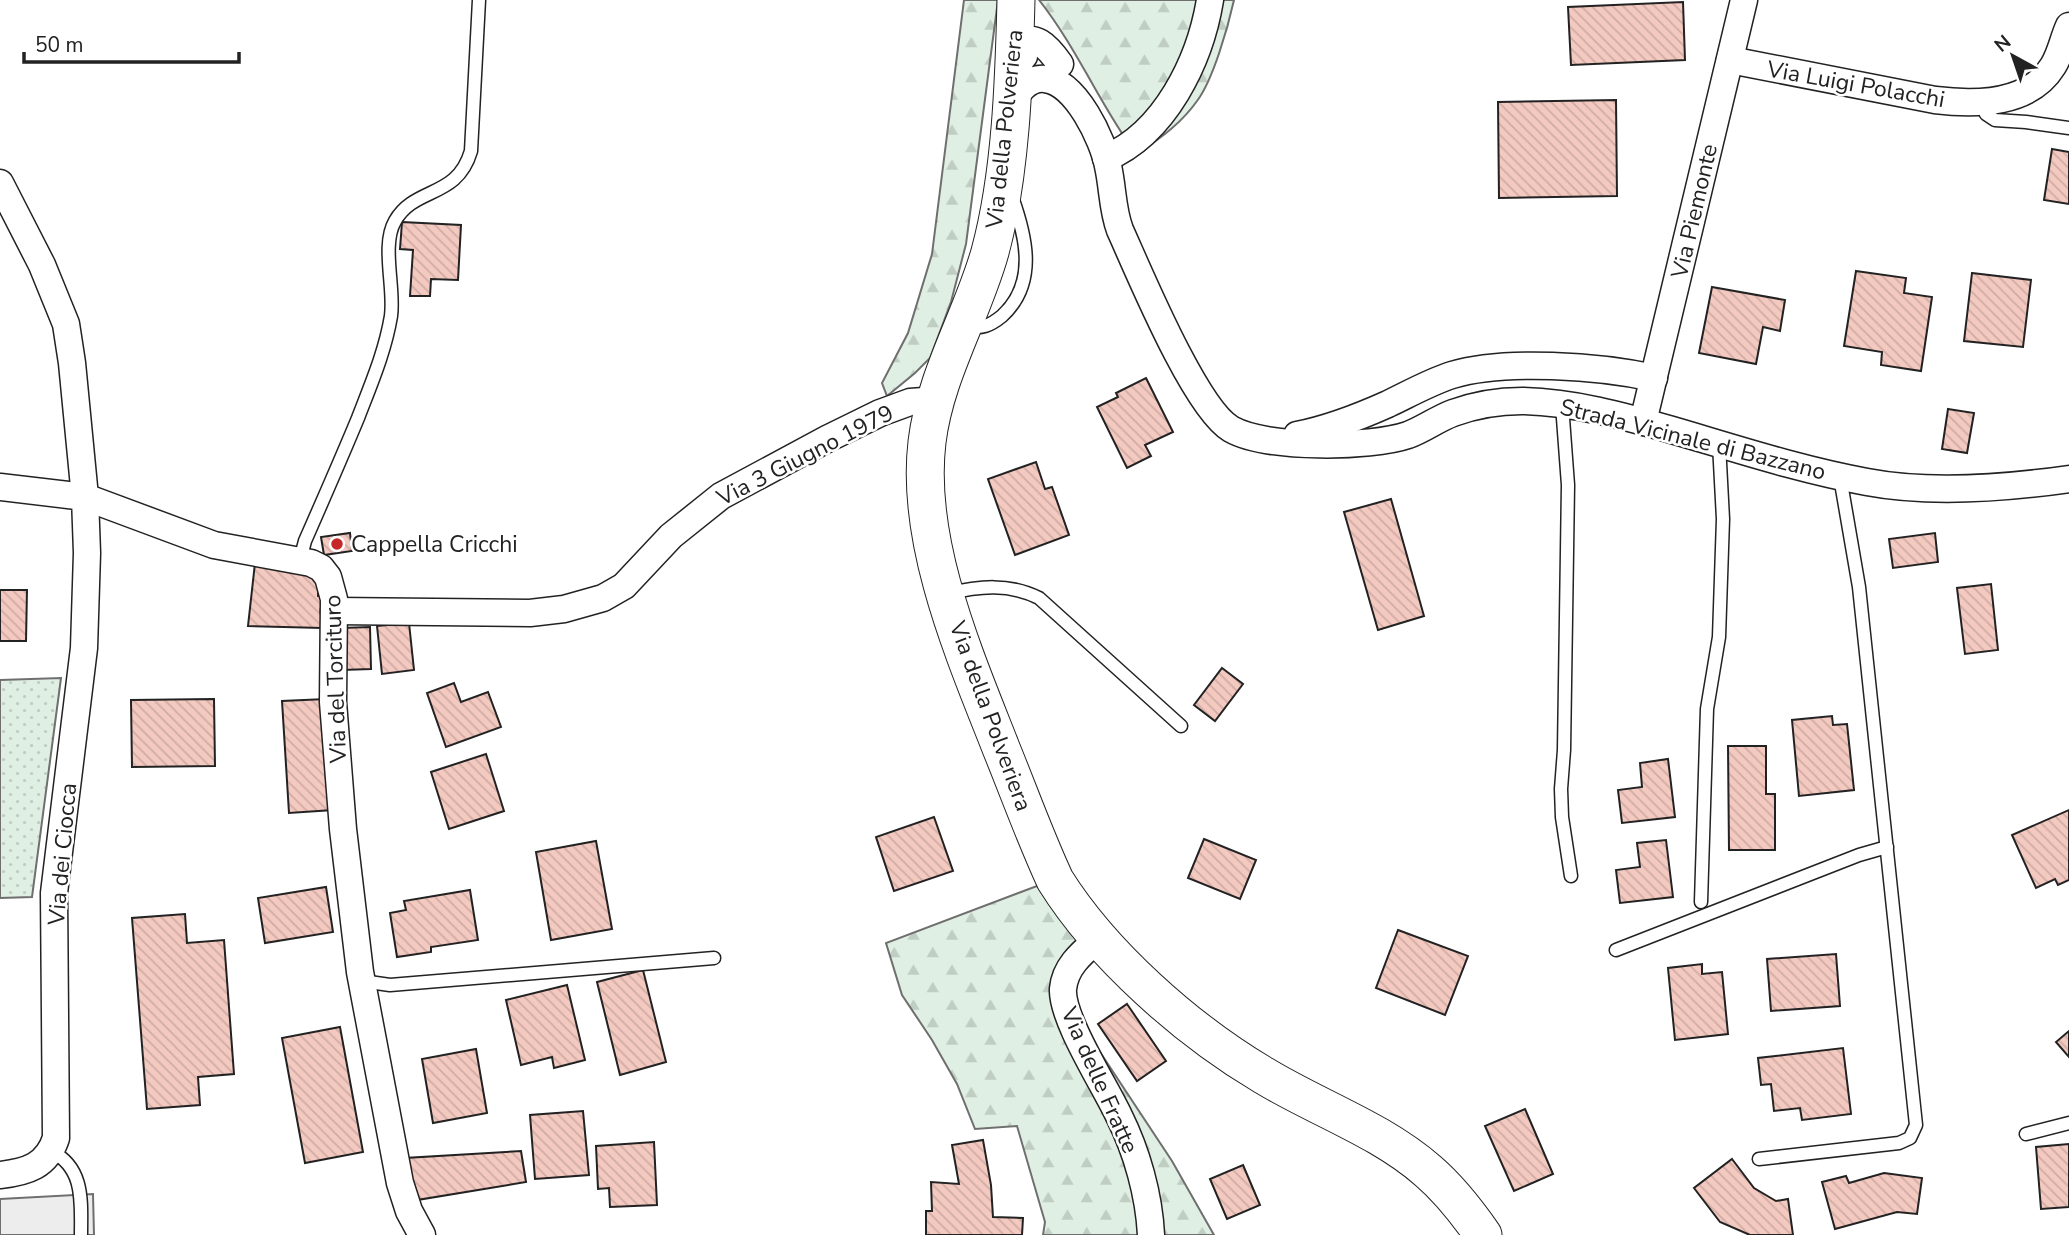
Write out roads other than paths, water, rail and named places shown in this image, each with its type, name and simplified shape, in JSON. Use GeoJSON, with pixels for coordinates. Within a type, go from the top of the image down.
{"type":"FeatureCollection","features":[{"type":"Feature","properties":{"kind":"main road","name":"Via della Polveriera"},"geometry":{"type":"LineString","coordinates":[[1017,0],[1005,169],[997,222],[989,256],[935,404],[925,465],[932,536],[947,594],[975,680],[1046,861],[1066,898],[1099,938],[1176,1012],[1227,1052],[1266,1077],[1386,1141],[1412,1158],[1441,1183],[1483,1235]]}},
{"type":"Feature","properties":{"kind":"street","name":"Strada Vicinale di Bazzano"},"geometry":{"type":"LineString","coordinates":[[1017,0],[1048,43],[1067,84]]}},
{"type":"Feature","properties":{"kind":"street"},"geometry":{"type":"LineString","coordinates":[[1106,158],[1124,150],[1139,138],[1174,95],[1196,51],[1210,0]]}},
{"type":"Feature","properties":{"kind":"street","name":"Via Piemonte"},"geometry":{"type":"LineString","coordinates":[[1643,422],[1744,0]]}},
{"type":"Feature","properties":{"kind":"street","name":"Via Luigi Polacchi"},"geometry":{"type":"LineString","coordinates":[[1730,60],[1935,100],[2000,100],[2021,93],[2042,79],[2057,58],[2069,26]]}},
{"type":"Feature","properties":{"kind":"street","name":"Strada Vicinale di Bazzano"},"geometry":{"type":"LineString","coordinates":[[1015,47],[1024,39],[1030,39],[1047,49],[1096,132],[1106,158],[1117,223],[1186,370],[1220,420],[1232,429],[1250,436],[1288,442],[1362,444],[1407,435],[1454,413],[1493,403],[1532,401],[1643,422],[1840,477],[1884,485],[2018,485],[2069,479]]}},
{"type":"Feature","properties":{"kind":"street"},"geometry":{"type":"LineString","coordinates":[[1010,107],[1022,88],[1035,80],[1047,79],[1067,84]]}},
{"type":"Feature","properties":{"kind":"street"},"geometry":{"type":"LineString","coordinates":[[0,183],[42,265],[66,324],[85,497]]}},
{"type":"Feature","properties":{"kind":"street"},"geometry":{"type":"LineString","coordinates":[[1250,436],[1279,437],[1314,431],[1357,416],[1445,377],[1467,371],[1579,367],[1604,368],[1654,378]]}},
{"type":"Feature","properties":{"kind":"street","name":"Via 3 Giugno 1979"},"geometry":{"type":"LineString","coordinates":[[334,611],[530,613],[564,609],[603,598],[624,586],[671,536],[721,496],[816,444],[880,414],[910,402],[925,401],[935,404]]}},
{"type":"Feature","properties":{"kind":"street","name":"Via del Torcituro"},"geometry":{"type":"LineString","coordinates":[[0,487],[85,497],[214,545],[300,560],[321,568],[328,577],[332,587],[334,611],[332,673],[340,796],[362,981],[400,1183],[409,1211],[422,1235]]}},
{"type":"Feature","properties":{"kind":"street","name":"Via dei Ciocca"},"geometry":{"type":"LineString","coordinates":[[51,1151],[57,1128],[54,893],[85,648],[85,497]]}},
{"type":"Feature","properties":{"kind":"street","name":"Via delle Fratte"},"geometry":{"type":"LineString","coordinates":[[1099,938],[1072,965],[1066,976],[1063,999],[1072,1025],[1121,1119],[1133,1151],[1147,1204],[1151,1235]]}},
{"type":"Feature","properties":{"kind":"street"},"geometry":{"type":"LineString","coordinates":[[0,1175],[31,1169],[44,1161],[51,1151]]}},
{"type":"Feature","properties":{"kind":"lane"},"geometry":{"type":"LineString","coordinates":[[300,560],[305,541],[379,366],[391,313],[389,244],[395,221],[411,204],[455,180],[468,162],[471,151],[479,0]]}},
{"type":"Feature","properties":{"kind":"lane"},"geometry":{"type":"LineString","coordinates":[[1980,102],[1986,114],[1994,120],[2069,128]]}},
{"type":"Feature","properties":{"kind":"lane"},"geometry":{"type":"LineString","coordinates":[[1562,405],[1568,485],[1564,750],[1561,789],[1564,836],[1571,876]]}},
{"type":"Feature","properties":{"kind":"lane"},"geometry":{"type":"LineString","coordinates":[[1701,902],[1707,709],[1719,637],[1723,511],[1719,443]]}},
{"type":"Feature","properties":{"kind":"lane"},"geometry":{"type":"LineString","coordinates":[[1759,1159],[1899,1143],[1907,1140],[1915,1129],[1859,587],[1840,477]]}},
{"type":"Feature","properties":{"kind":"lane"},"geometry":{"type":"LineString","coordinates":[[947,594],[990,586],[1022,591],[1039,598],[1181,726]]}},
{"type":"Feature","properties":{"kind":"lane"},"geometry":{"type":"LineString","coordinates":[[1616,950],[1859,855],[1887,847]]}},
{"type":"Feature","properties":{"kind":"lane"},"geometry":{"type":"LineString","coordinates":[[362,981],[390,985],[714,958]]}},
{"type":"Feature","properties":{"kind":"lane"},"geometry":{"type":"LineString","coordinates":[[2026,1134],[2069,1123]]}},
{"type":"Feature","properties":{"kind":"lane"},"geometry":{"type":"LineString","coordinates":[[51,1151],[66,1162],[79,1182],[81,1235]]}},
{"type":"Feature","properties":{"kind":"place","name":"Cappella Cricchi"},"geometry":{"type":"Point","coordinates":[337,544]}}]}
